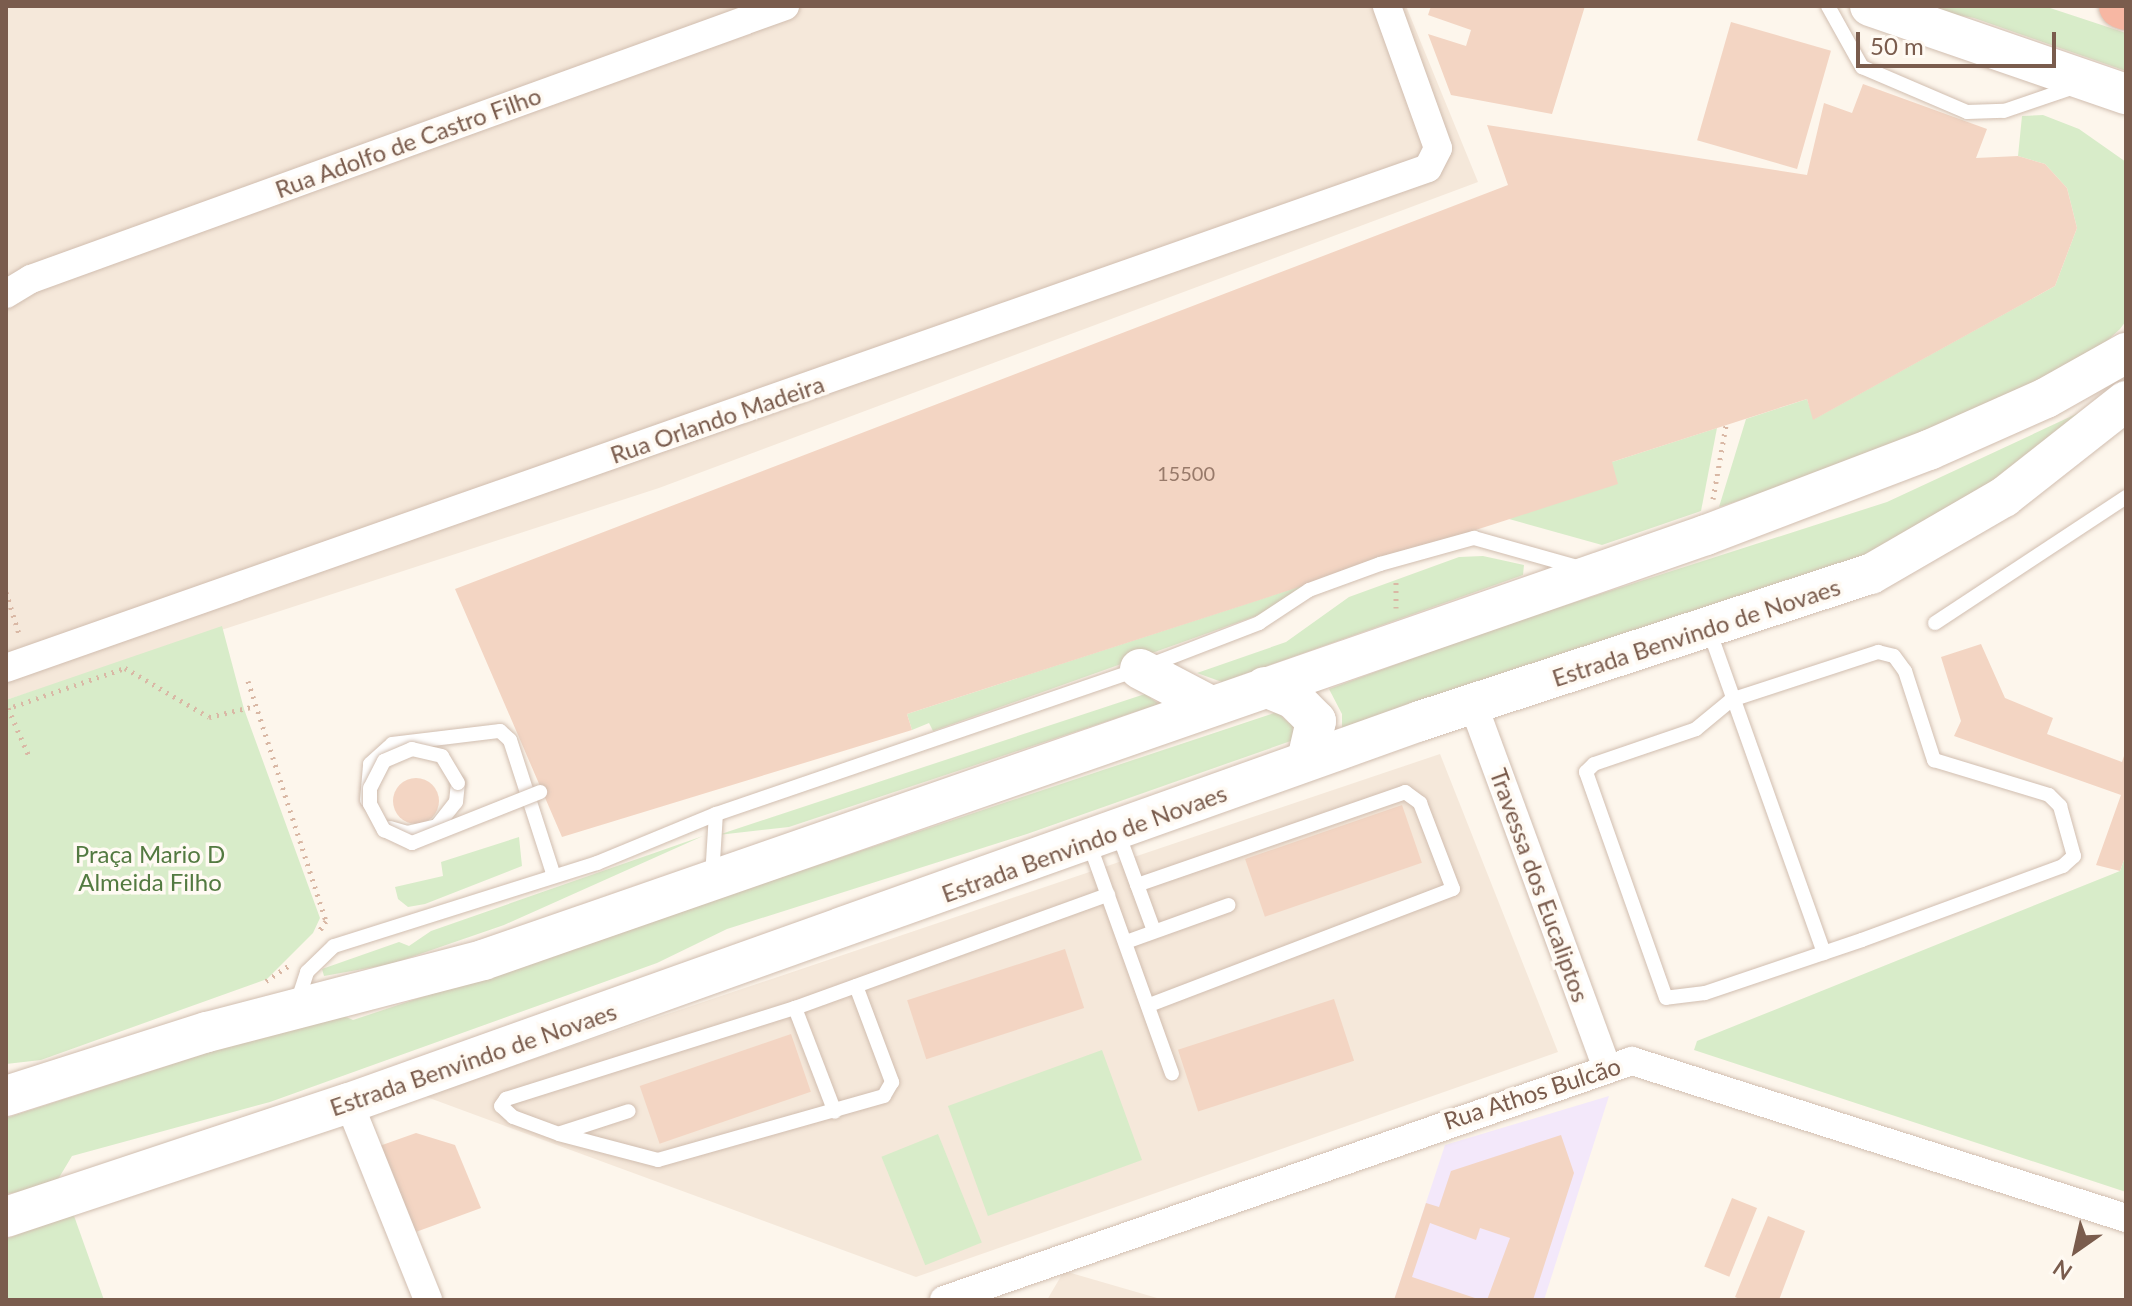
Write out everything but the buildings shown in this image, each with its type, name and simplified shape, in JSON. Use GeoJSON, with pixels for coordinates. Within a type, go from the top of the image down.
{"type":"FeatureCollection","features":[{"type":"Feature","properties":{"kind":"street","name":"Rua Adolfo de Castro Filho"},"geometry":{"type":"LineString","coordinates":[[6,294],[18,278],[785,6]]}},
{"type":"Feature","properties":{"kind":"street","name":"Rua Orlando Madeira"},"geometry":{"type":"LineString","coordinates":[[17,664],[1428,168],[1438,148],[1387,6]]}},
{"type":"Feature","properties":{"kind":"street"},"geometry":{"type":"LineString","coordinates":[[1881,10],[1960,20],[2117,90]]}},
{"type":"Feature","properties":{"kind":"street"},"geometry":{"type":"LineString","coordinates":[[6,1096],[295,1007],[483,960],[1209,705],[1706,535],[1929,450],[2046,398],[2126,353]]}},
{"type":"Feature","properties":{"kind":"street","name":"Estrada Benvindo de Novaes"},"geometry":{"type":"LineString","coordinates":[[6,1217],[349,1103],[1103,838],[1307,760],[1871,574],[2004,497],[2126,401]]}},
{"type":"Feature","properties":{"kind":"street"},"geometry":{"type":"LineString","coordinates":[[1140,669],[1209,705]]}},
{"type":"Feature","properties":{"kind":"street"},"geometry":{"type":"LineString","coordinates":[[1265,687],[1294,699],[1316,721],[1307,760]]}},
{"type":"Feature","properties":{"kind":"street","name":"Travessa dos Eucaliptos"},"geometry":{"type":"LineString","coordinates":[[1473,704],[1606,1065]]}},
{"type":"Feature","properties":{"kind":"street","name":"Rua Athos Bulcão"},"geometry":{"type":"LineString","coordinates":[[944,1300],[983,1294],[1606,1065],[1656,1065],[2126,1218]]}},
{"type":"Feature","properties":{"kind":"street"},"geometry":{"type":"LineString","coordinates":[[349,1103],[428,1300]]}},
{"type":"Feature","properties":{"kind":"lane"},"geometry":{"type":"LineString","coordinates":[[1828,6],[1862,67],[1967,112],[2004,111],[2117,90]]}},
{"type":"Feature","properties":{"kind":"lane"},"geometry":{"type":"LineString","coordinates":[[1935,623],[2126,497]]}},
{"type":"Feature","properties":{"kind":"lane"},"geometry":{"type":"LineString","coordinates":[[295,1007],[307,972],[334,946],[554,876],[716,814],[1140,669],[1259,623],[1309,590],[1451,541],[1503,544],[1592,572]]}},
{"type":"Feature","properties":{"kind":"lane"},"geometry":{"type":"LineString","coordinates":[[1709,629],[1731,700],[1824,953]]}},
{"type":"Feature","properties":{"kind":"lane"},"geometry":{"type":"LineString","coordinates":[[1868,654],[1894,656],[1934,760],[2049,795],[2075,842],[2074,856],[2063,866],[1824,953],[1692,996],[1666,998],[1658,990],[1586,772],[1594,764],[1696,729],[1731,700],[1868,654]]}},
{"type":"Feature","properties":{"kind":"lane"},"geometry":{"type":"LineString","coordinates":[[540,792],[428,841],[398,839],[379,821],[365,794],[370,764],[392,744],[424,737],[506,734],[554,876]]}},
{"type":"Feature","properties":{"kind":"lane"},"geometry":{"type":"LineString","coordinates":[[412,749],[428,750],[454,769],[456,802],[437,826],[407,833],[379,821],[370,788],[384,761],[412,749]]}},
{"type":"Feature","properties":{"kind":"lane"},"geometry":{"type":"LineString","coordinates":[[1137,885],[1405,792],[1420,803],[1453,889],[1149,1005]]}},
{"type":"Feature","properties":{"kind":"lane"},"geometry":{"type":"LineString","coordinates":[[712,878],[716,814]]}},
{"type":"Feature","properties":{"kind":"lane"},"geometry":{"type":"LineString","coordinates":[[1103,838],[1137,885],[1154,931]]}},
{"type":"Feature","properties":{"kind":"lane"},"geometry":{"type":"LineString","coordinates":[[1103,838],[1108,895],[1172,1073]]}},
{"type":"Feature","properties":{"kind":"lane"},"geometry":{"type":"LineString","coordinates":[[856,986],[892,1088],[835,1112],[658,1160],[559,1134],[507,1114],[502,1102],[795,1008],[1108,895]]}},
{"type":"Feature","properties":{"kind":"lane"},"geometry":{"type":"LineString","coordinates":[[1126,942],[1229,905]]}},
{"type":"Feature","properties":{"kind":"lane"},"geometry":{"type":"LineString","coordinates":[[795,1008],[835,1112]]}},
{"type":"Feature","properties":{"kind":"lane"},"geometry":{"type":"LineString","coordinates":[[559,1134],[629,1111]]}},
{"type":"Feature","properties":{"kind":"path"},"geometry":{"type":"LineString","coordinates":[[1706,535],[1726,425]]}},
{"type":"Feature","properties":{"kind":"path"},"geometry":{"type":"LineString","coordinates":[[6,592],[17,664]]}},
{"type":"Feature","properties":{"kind":"path"},"geometry":{"type":"LineString","coordinates":[[29,756],[7,709],[125,668],[209,717],[255,706]]}},
{"type":"Feature","properties":{"kind":"path"},"geometry":{"type":"LineString","coordinates":[[248,681],[326,921],[313,942]]}},
{"type":"Feature","properties":{"kind":"path"},"geometry":{"type":"LineString","coordinates":[[263,984],[296,961]]}},
{"type":"Feature","properties":{"kind":"shaded area"},"geometry":{"type":"Polygon","coordinates":[[[6,6],[1406,6],[1478,182],[659,488],[6,700],[6,6]]]}},
{"type":"Feature","properties":{"kind":"shaded area"},"geometry":{"type":"Polygon","coordinates":[[[1440,754],[1558,1052],[916,1277],[424,1096],[1440,754]]]}},
{"type":"Feature","properties":{"kind":"shaded area"},"geometry":{"type":"Polygon","coordinates":[[[1609,1096],[1544,1300],[1394,1300],[1445,1145],[1609,1096]]]}},
{"type":"Feature","properties":{"kind":"shaded area"},"geometry":{"type":"Polygon","coordinates":[[[1064,1271],[1164,1300],[1047,1300],[1064,1271]]]}},
{"type":"Feature","properties":{"kind":"green space"},"geometry":{"type":"Polygon","coordinates":[[[1906,6],[2044,6],[2126,33],[2126,71],[1974,18],[1906,6]]]}},
{"type":"Feature","properties":{"kind":"green space"},"geometry":{"type":"Polygon","coordinates":[[[2043,115],[2079,129],[2126,162],[2126,321],[2120,329],[2098,349],[2025,388],[1823,474],[1719,507],[1746,419],[1807,399],[1814,419],[2055,286],[2077,228],[2067,188],[2045,164],[2018,156],[2022,116],[2043,115]]]}},
{"type":"Feature","properties":{"kind":"green space"},"geometry":{"type":"Polygon","coordinates":[[[2115,396],[1892,554],[1342,736],[1342,714],[1329,689],[1501,626],[1887,502],[2115,396]]]}},
{"type":"Feature","properties":{"kind":"green space"},"geometry":{"type":"Polygon","coordinates":[[[1717,428],[1701,511],[1602,545],[1509,519],[1612,462],[1717,428]]]}},
{"type":"Feature","properties":{"kind":"green space"},"geometry":{"type":"Polygon","coordinates":[[[1483,556],[1524,565],[1523,575],[1222,682],[1197,673],[1286,642],[1349,597],[1459,557],[1483,556]]]}},
{"type":"Feature","properties":{"kind":"green space"},"geometry":{"type":"Polygon","coordinates":[[[1304,585],[1273,610],[933,731],[929,723],[912,730],[907,714],[1304,585]]]}},
{"type":"Feature","properties":{"kind":"green space","name":"Praça Mario D Almeida Filho"},"geometry":{"type":"Polygon","coordinates":[[[222,626],[244,709],[320,918],[313,933],[267,979],[41,1060],[6,1064],[6,700],[222,626]]]}},
{"type":"Feature","properties":{"kind":"green space"},"geometry":{"type":"Polygon","coordinates":[[[1145,694],[1159,704],[789,827],[718,835],[1145,694]]]}},
{"type":"Feature","properties":{"kind":"green space"},"geometry":{"type":"Polygon","coordinates":[[[1277,712],[1289,723],[1305,721],[1305,736],[1027,834],[727,929],[657,963],[270,1102],[72,1156],[54,1186],[6,1194],[6,1118],[290,1026],[337,1013],[353,1020],[1277,712]]]}},
{"type":"Feature","properties":{"kind":"green space"},"geometry":{"type":"Polygon","coordinates":[[[703,836],[504,925],[391,964],[324,976],[322,969],[399,942],[409,946],[431,931],[703,836]]]}},
{"type":"Feature","properties":{"kind":"green space"},"geometry":{"type":"Polygon","coordinates":[[[519,837],[522,866],[425,904],[408,907],[398,899],[395,887],[443,876],[441,862],[519,837]]]}},
{"type":"Feature","properties":{"kind":"green space"},"geometry":{"type":"Polygon","coordinates":[[[2126,854],[2126,1192],[1694,1050],[1697,1041],[2120,871],[2126,854]]]}},
{"type":"Feature","properties":{"kind":"green space"},"geometry":{"type":"Polygon","coordinates":[[[1102,1050],[1142,1160],[988,1216],[948,1106],[1102,1050]]]}},
{"type":"Feature","properties":{"kind":"green space"},"geometry":{"type":"Polygon","coordinates":[[[938,1134],[982,1242],[925,1265],[881,1157],[938,1134]]]}},
{"type":"Feature","properties":{"kind":"green space"},"geometry":{"type":"Polygon","coordinates":[[[73,1213],[104,1300],[6,1300],[6,1239],[73,1213]]]}}]}
